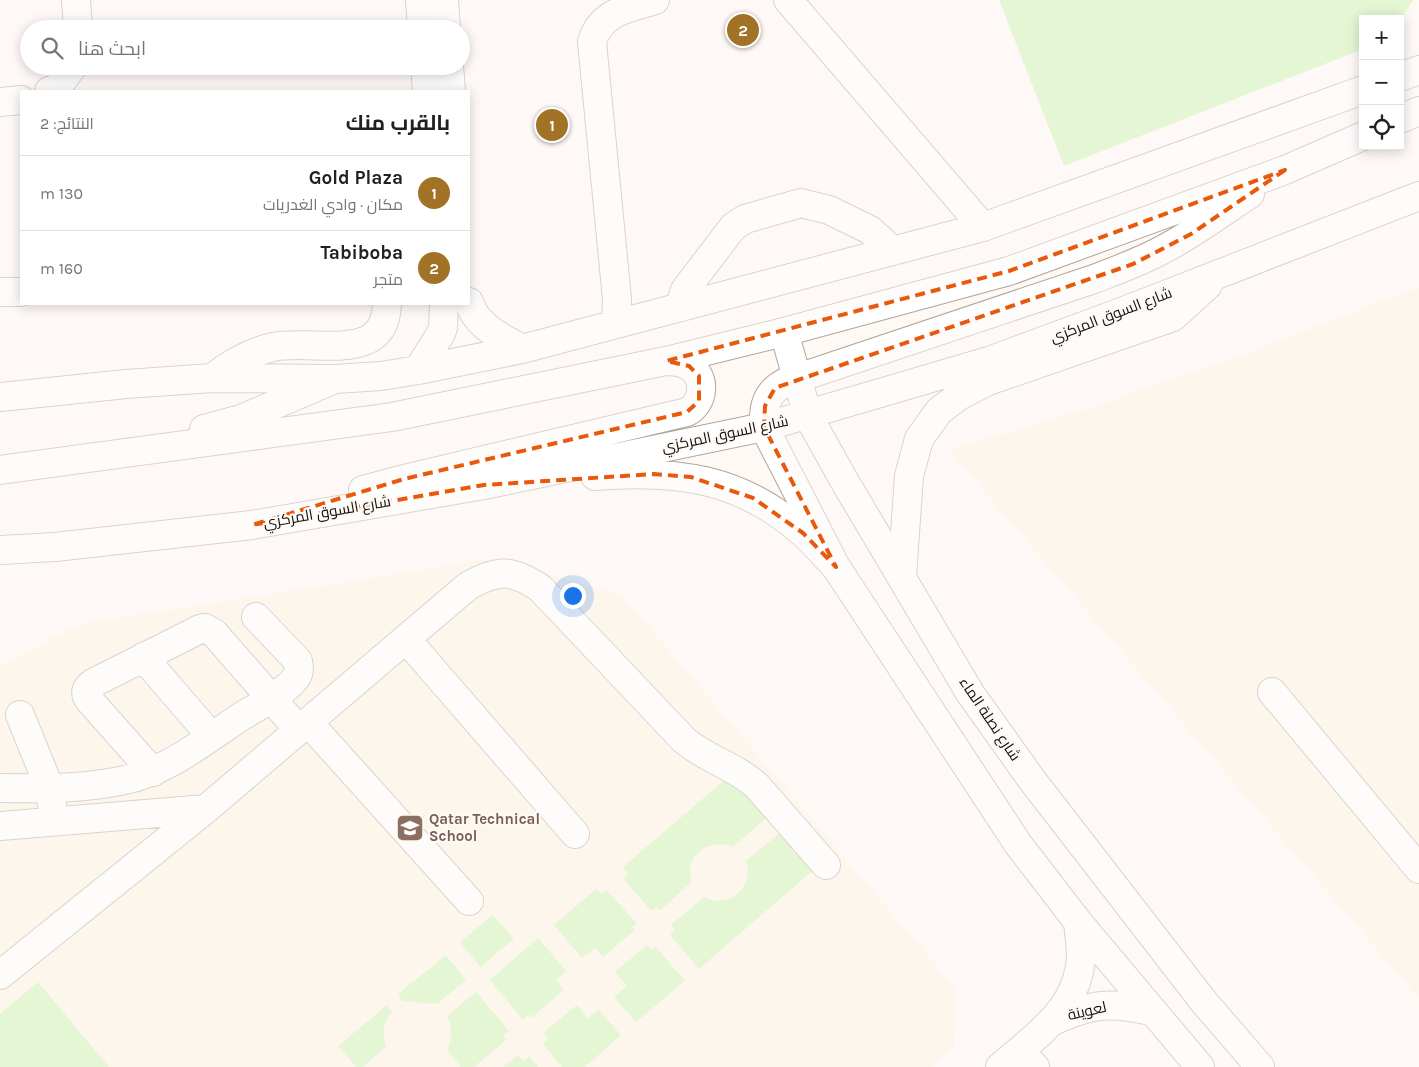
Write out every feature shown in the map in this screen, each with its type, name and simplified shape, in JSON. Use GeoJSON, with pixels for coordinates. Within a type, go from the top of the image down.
{"type":"FeatureCollection","features":[{"type":"Feature","properties":{"kind":"main road"},"geometry":{"type":"LineString","coordinates":[[76,0],[77,20]]}},
{"type":"Feature","properties":{"kind":"main road"},"geometry":{"type":"LineString","coordinates":[[420,0],[421,20]]}},
{"type":"Feature","properties":{"kind":"main road"},"geometry":{"type":"LineString","coordinates":[[444,0],[445,20]]}},
{"type":"Feature","properties":{"kind":"main road"},"geometry":{"type":"LineString","coordinates":[[616,324],[617,299],[592,42],[598,26],[610,15],[655,0]]}},
{"type":"Feature","properties":{"kind":"main road"},"geometry":{"type":"LineString","coordinates":[[788,0],[983,227]]}},
{"type":"Feature","properties":{"kind":"main road"},"geometry":{"type":"LineString","coordinates":[[1404,75],[1419,70]]}},
{"type":"Feature","properties":{"kind":"main road"},"geometry":{"type":"LineString","coordinates":[[52,90],[57,88],[66,75]]}},
{"type":"Feature","properties":{"kind":"main road"},"geometry":{"type":"LineString","coordinates":[[426,75],[427,90]]}},
{"type":"Feature","properties":{"kind":"main road"},"geometry":{"type":"LineString","coordinates":[[450,75],[451,90]]}},
{"type":"Feature","properties":{"kind":"main road"},"geometry":{"type":"LineString","coordinates":[[0,397],[126,384],[212,378],[336,379],[380,376],[522,349],[983,227],[1359,91]]}},
{"type":"Feature","properties":{"kind":"main road"},"geometry":{"type":"LineString","coordinates":[[0,102],[20,100]]}},
{"type":"Feature","properties":{"kind":"main road"},"geometry":{"type":"LineString","coordinates":[[1404,117],[1419,111]]}},
{"type":"Feature","properties":{"kind":"main road"},"geometry":{"type":"LineString","coordinates":[[0,470],[392,417],[666,361],[784,332],[1009,271],[1285,170],[1359,138]]}},
{"type":"Feature","properties":{"kind":"main road"},"geometry":{"type":"LineString","coordinates":[[1200,1067],[1078,922],[1018,844],[836,567],[764,427],[764,409],[769,396],[780,385],[797,377],[1076,285],[1132,264],[1191,234],[1285,170]]}},
{"type":"Feature","properties":{"kind":"main road","name":"شارع السوق المركزي"},"geometry":{"type":"LineString","coordinates":[[0,550],[55,547],[252,525],[484,485],[764,427],[808,416],[989,362],[1419,196]]}},
{"type":"Feature","properties":{"kind":"main road"},"geometry":{"type":"LineString","coordinates":[[682,306],[685,290],[733,226],[745,219],[801,203],[829,210],[870,230],[893,251]]}},
{"type":"Feature","properties":{"kind":"main road"},"geometry":{"type":"LineString","coordinates":[[902,576],[909,476],[919,439],[939,412],[959,396],[988,382],[1173,317],[1220,274]]}},
{"type":"Feature","properties":{"kind":"main road"},"geometry":{"type":"LineString","coordinates":[[0,292],[20,292]]}},
{"type":"Feature","properties":{"kind":"main road"},"geometry":{"type":"LineString","coordinates":[[212,378],[225,368],[256,352],[275,346],[300,344],[340,346],[362,342],[377,334],[384,323],[387,305]]}},
{"type":"Feature","properties":{"kind":"main road"},"geometry":{"type":"LineString","coordinates":[[418,370],[443,328],[444,305]]}},
{"type":"Feature","properties":{"kind":"main road"},"geometry":{"type":"LineString","coordinates":[[470,305],[478,319],[488,329],[522,349]]}},
{"type":"Feature","properties":{"kind":"main road","name":"شارع نصلة الماء"},"geometry":{"type":"LineString","coordinates":[[784,332],[808,416],[970,693],[1032,780],[1204,1002],[1260,1064]]}},
{"type":"Feature","properties":{"kind":"main road"},"geometry":{"type":"LineString","coordinates":[[252,525],[404,478],[687,412],[695,407],[699,401],[701,391],[699,376],[689,366],[666,361]]}},
{"type":"Feature","properties":{"kind":"main road"},"geometry":{"type":"LineString","coordinates":[[148,451],[192,432],[241,418],[336,379]]}},
{"type":"Feature","properties":{"kind":"main road"},"geometry":{"type":"LineString","coordinates":[[484,485],[617,474],[691,477],[724,486],[753,498],[803,534],[836,567]]}},
{"type":"Feature","properties":{"kind":"main road"},"geometry":{"type":"LineString","coordinates":[[0,975],[206,809],[468,586],[486,576],[505,573],[524,577],[540,588],[684,740],[708,757],[741,772],[758,786],[826,865]]}},
{"type":"Feature","properties":{"kind":"main road"},"geometry":{"type":"LineString","coordinates":[[0,788],[50,789],[117,781],[153,772],[182,756],[271,698],[296,678],[299,669],[298,661],[256,617]]}},
{"type":"Feature","properties":{"kind":"main road"},"geometry":{"type":"LineString","coordinates":[[153,772],[90,701],[86,691],[88,686],[93,683],[195,630],[205,628],[214,634],[271,698],[304,726],[469,901]]}},
{"type":"Feature","properties":{"kind":"main road"},"geometry":{"type":"LineString","coordinates":[[406,639],[574,834]]}},
{"type":"Feature","properties":{"kind":"main road"},"geometry":{"type":"LineString","coordinates":[[143,657],[211,736]]}},
{"type":"Feature","properties":{"kind":"main road"},"geometry":{"type":"LineString","coordinates":[[1272,692],[1419,869]]}},
{"type":"Feature","properties":{"kind":"main road"},"geometry":{"type":"LineString","coordinates":[[20,716],[50,789],[55,821]]}},
{"type":"Feature","properties":{"kind":"main road"},"geometry":{"type":"LineString","coordinates":[[0,826],[206,809]]}},
{"type":"Feature","properties":{"kind":"main road","name":"لعوينة"},"geometry":{"type":"LineString","coordinates":[[1019,1061],[1067,1002],[1076,980],[1081,957],[1078,922]]}},
{"type":"Feature","properties":{"kind":"main road","name":"لعوينة"},"geometry":{"type":"LineString","coordinates":[[1053,1021],[1076,1011],[1100,1005],[1124,1005],[1152,1011]]}},
{"type":"Feature","properties":{"kind":"highlighted area"},"geometry":{"type":"Polygon","coordinates":[[[1285,170],[1191,234],[1133,264],[775,388],[765,406],[764,427],[836,567],[803,533],[753,498],[691,477],[654,474],[484,485],[252,525],[404,479],[687,412],[699,401],[699,376],[689,366],[666,361],[1009,271],[1285,170]]]}},
{"type":"Feature","properties":{"kind":"shaded area"},"geometry":{"type":"Polygon","coordinates":[[[1419,287],[1419,999],[949,450],[1089,408],[1236,357],[1419,287]]]}},
{"type":"Feature","properties":{"kind":"shaded area","name":"Qatar Technical School"},"geometry":{"type":"Polygon","coordinates":[[[496,558],[623,596],[957,990],[954,1049],[934,1067],[0,1067],[0,665],[80,624],[496,558]]]}},
{"type":"Feature","properties":{"kind":"green space"},"geometry":{"type":"Polygon","coordinates":[[[999,0],[1413,0],[1404,15],[1359,15],[1359,51],[1064,166],[999,0]]]}},
{"type":"Feature","properties":{"kind":"green space"},"geometry":{"type":"Polygon","coordinates":[[[734,772],[771,814],[733,847],[715,845],[700,851],[691,864],[692,882],[659,911],[656,907],[651,911],[623,878],[628,874],[623,867],[734,772]]]}},
{"type":"Feature","properties":{"kind":"green space"},"geometry":{"type":"Polygon","coordinates":[[[784,829],[817,867],[699,969],[670,935],[675,930],[671,925],[704,897],[722,901],[737,894],[747,880],[746,861],[784,829]]]}},
{"type":"Feature","properties":{"kind":"green space"},"geometry":{"type":"Polygon","coordinates":[[[596,889],[602,894],[606,890],[637,923],[632,927],[635,930],[603,957],[595,948],[582,958],[554,925],[596,889]]]}},
{"type":"Feature","properties":{"kind":"green space"},"geometry":{"type":"Polygon","coordinates":[[[493,915],[514,939],[480,967],[460,942],[493,915]]]}},
{"type":"Feature","properties":{"kind":"green space"},"geometry":{"type":"Polygon","coordinates":[[[538,938],[566,971],[556,980],[564,990],[531,1018],[528,1015],[523,1020],[490,980],[538,938]]]}},
{"type":"Feature","properties":{"kind":"green space"},"geometry":{"type":"Polygon","coordinates":[[[647,945],[652,950],[656,947],[685,981],[636,1022],[614,997],[627,986],[615,972],[647,945]]]}},
{"type":"Feature","properties":{"kind":"green space"},"geometry":{"type":"Polygon","coordinates":[[[446,955],[466,980],[437,1004],[402,1001],[398,994],[446,955]]]}},
{"type":"Feature","properties":{"kind":"green space"},"geometry":{"type":"Polygon","coordinates":[[[38,982],[109,1067],[0,1067],[0,1014],[38,982]]]}},
{"type":"Feature","properties":{"kind":"green space"},"geometry":{"type":"Polygon","coordinates":[[[476,992],[509,1031],[503,1036],[506,1040],[474,1067],[461,1067],[447,1050],[451,1033],[447,1016],[476,992]]]}},
{"type":"Feature","properties":{"kind":"green space"},"geometry":{"type":"Polygon","coordinates":[[[387,1005],[392,1012],[384,1028],[386,1047],[362,1067],[356,1067],[338,1046],[387,1005]]]}},
{"type":"Feature","properties":{"kind":"green space"},"geometry":{"type":"Polygon","coordinates":[[[577,1005],[588,1018],[599,1010],[621,1035],[585,1067],[562,1067],[543,1044],[548,1039],[543,1033],[577,1005]]]}},
{"type":"Feature","properties":{"kind":"green space"},"geometry":{"type":"Polygon","coordinates":[[[518,1055],[523,1061],[529,1056],[538,1067],[503,1067],[518,1055]]]}},
{"type":"Feature","properties":{"kind":"place","name":"Tabiboba"},"geometry":{"type":"Point","coordinates":[743,30]}},
{"type":"Feature","properties":{"kind":"place","name":"Gold Plaza"},"geometry":{"type":"Point","coordinates":[552,125]}},
{"type":"Feature","properties":{"kind":"place","name":"Qatar Technical School"},"geometry":{"type":"Point","coordinates":[410,828]}}]}
